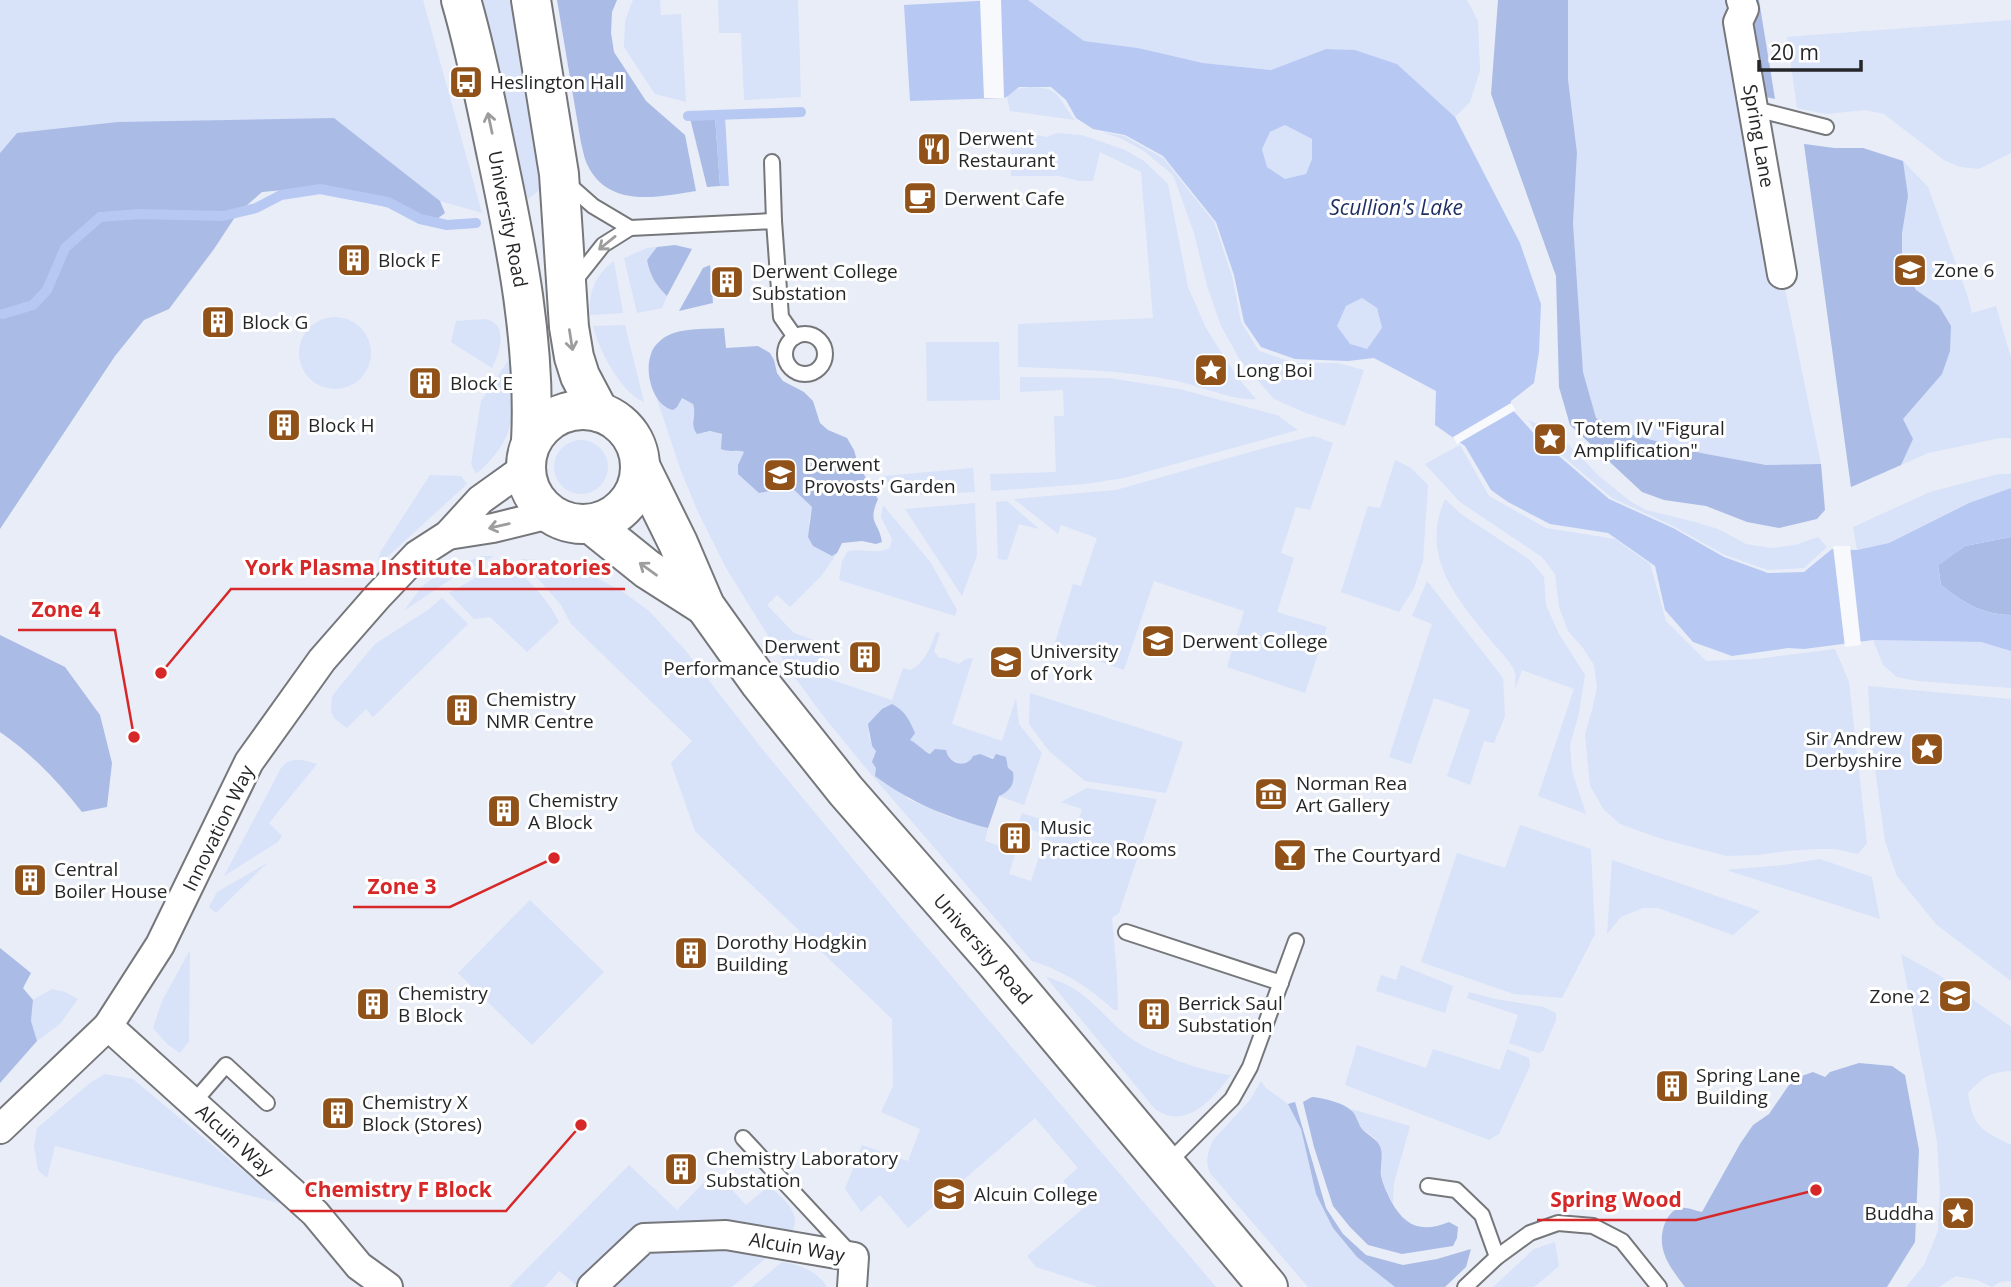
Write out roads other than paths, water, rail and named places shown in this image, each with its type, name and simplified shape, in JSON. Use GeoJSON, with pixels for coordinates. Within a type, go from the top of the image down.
{"type":"FeatureCollection","features":[{"type":"Feature","properties":{"kind":"street","name":"University Road"},"geometry":{"type":"LineString","coordinates":[[461,0],[473,39],[518,256],[533,412],[529,455]]}},
{"type":"Feature","properties":{"kind":"street"},"geometry":{"type":"LineString","coordinates":[[531,0],[559,174],[569,327],[580,376],[599,412]]}},
{"type":"Feature","properties":{"kind":"street","name":"Spring Lane"},"geometry":{"type":"LineString","coordinates":[[1741,0],[1744,9],[1738,22],[1782,274]]}},
{"type":"Feature","properties":{"kind":"street"},"geometry":{"type":"LineString","coordinates":[[573,410],[599,412],[612,417],[633,437],[641,468],[634,494],[616,514],[591,524],[576,524],[550,513],[532,493],[529,455],[548,422],[573,410]]}},
{"type":"Feature","properties":{"kind":"street","name":"Innovation Way"},"geometry":{"type":"LineString","coordinates":[[0,1129],[108,1026],[160,945],[249,762],[322,660],[417,555],[448,535],[480,500],[529,455]]}},
{"type":"Feature","properties":{"kind":"street","name":"University Road"},"geometry":{"type":"LineString","coordinates":[[641,468],[705,606],[760,683],[846,791],[994,960],[1268,1287]]}},
{"type":"Feature","properties":{"kind":"street","name":"Innovation Way"},"geometry":{"type":"LineString","coordinates":[[448,535],[492,528],[550,513]]}},
{"type":"Feature","properties":{"kind":"street","name":"University Road"},"geometry":{"type":"LineString","coordinates":[[591,524],[647,569],[705,606]]}},
{"type":"Feature","properties":{"kind":"street","name":"Alcuin Way"},"geometry":{"type":"LineString","coordinates":[[108,1026],[316,1213],[359,1266],[388,1287]]}},
{"type":"Feature","properties":{"kind":"street","name":"Alcuin Way"},"geometry":{"type":"LineString","coordinates":[[592,1287],[644,1238],[726,1235],[854,1257],[852,1287]]}},
{"type":"Feature","properties":{"kind":"lane"},"geometry":{"type":"LineString","coordinates":[[1755,110],[1826,127]]}},
{"type":"Feature","properties":{"kind":"lane"},"geometry":{"type":"LineString","coordinates":[[772,162],[781,317],[794,337]]}},
{"type":"Feature","properties":{"kind":"lane"},"geometry":{"type":"LineString","coordinates":[[559,174],[593,206],[630,228]]}},
{"type":"Feature","properties":{"kind":"lane"},"geometry":{"type":"LineString","coordinates":[[566,292],[603,244],[630,228],[774,221]]}},
{"type":"Feature","properties":{"kind":"lane"},"geometry":{"type":"LineString","coordinates":[[1126,932],[1281,983]]}},
{"type":"Feature","properties":{"kind":"lane"},"geometry":{"type":"LineString","coordinates":[[1166,1165],[1232,1098],[1250,1068],[1296,941]]}},
{"type":"Feature","properties":{"kind":"lane"},"geometry":{"type":"LineString","coordinates":[[193,1103],[226,1065],[267,1102]]}},
{"type":"Feature","properties":{"kind":"lane","name":"Alcuin Way"},"geometry":{"type":"LineString","coordinates":[[743,1138],[854,1257]]}},
{"type":"Feature","properties":{"kind":"lane"},"geometry":{"type":"LineString","coordinates":[[1428,1186],[1456,1190],[1482,1215],[1497,1257]]}},
{"type":"Feature","properties":{"kind":"lane"},"geometry":{"type":"LineString","coordinates":[[1465,1287],[1497,1257],[1530,1233],[1558,1223],[1593,1226],[1622,1241],[1659,1287]]}},
{"type":"Feature","properties":{"kind":"water","name":"Scullion's Lake"},"geometry":{"type":"Polygon","coordinates":[[[1028,0],[1084,41],[1138,48],[1203,63],[1271,70],[1326,49],[1355,50],[1397,64],[1455,117],[1520,243],[1541,304],[1539,352],[1534,383],[1511,401],[1511,408],[1538,438],[1609,499],[1673,528],[1724,557],[1768,573],[1804,572],[1832,549],[1857,550],[1889,543],[1969,503],[2011,488],[2011,537],[1965,546],[1938,566],[1941,585],[1957,597],[1982,610],[2011,615],[2011,651],[1981,642],[1873,640],[1732,656],[1693,642],[1665,610],[1655,566],[1608,533],[1550,524],[1491,490],[1465,446],[1435,425],[1436,391],[1374,358],[1348,361],[1295,359],[1261,347],[1244,322],[1234,275],[1216,222],[1163,156],[1125,135],[1093,129],[1076,118],[1066,100],[1051,87],[1019,87],[1004,98],[910,101],[904,5],[1028,0]],[[1285,125],[1270,132],[1262,149],[1267,167],[1285,179],[1306,174],[1312,159],[1312,139],[1285,125]],[[1362,298],[1346,306],[1337,326],[1350,344],[1367,349],[1382,328],[1377,308],[1362,298]]]}},
{"type":"Feature","properties":{"kind":"water"},"geometry":{"type":"Polygon","coordinates":[[[715,116],[725,116],[729,186],[720,186],[715,116]]]}},
{"type":"Feature","properties":{"kind":"waterway"},"geometry":{"type":"LineString","coordinates":[[688,116],[801,112]]}},
{"type":"Feature","properties":{"kind":"waterway"},"geometry":{"type":"LineString","coordinates":[[3,314],[33,305],[47,290],[65,248],[100,217],[140,214],[223,216],[256,208],[281,195],[320,189],[388,202],[420,219],[447,225],[476,223]]}},
{"type":"Feature","properties":{"kind":"place","name":"Heslington Hall"},"geometry":{"type":"Point","coordinates":[466,82]}},
{"type":"Feature","properties":{"kind":"place","name":"Derwent Restaurant"},"geometry":{"type":"Point","coordinates":[934,149]}},
{"type":"Feature","properties":{"kind":"place","name":"Derwent Cafe"},"geometry":{"type":"Point","coordinates":[920,198]}},
{"type":"Feature","properties":{"kind":"place","name":"Block F"},"geometry":{"type":"Point","coordinates":[354,260]}},
{"type":"Feature","properties":{"kind":"place","name":"Zone 6"},"geometry":{"type":"Point","coordinates":[1910,270]}},
{"type":"Feature","properties":{"kind":"place","name":"Derwent College Substation"},"geometry":{"type":"Point","coordinates":[727,282]}},
{"type":"Feature","properties":{"kind":"place","name":"Block G"},"geometry":{"type":"Point","coordinates":[218,322]}},
{"type":"Feature","properties":{"kind":"place","name":"Long Boi"},"geometry":{"type":"Point","coordinates":[1211,370]}},
{"type":"Feature","properties":{"kind":"place","name":"Block E"},"geometry":{"type":"Point","coordinates":[425,383]}},
{"type":"Feature","properties":{"kind":"place","name":"Block H"},"geometry":{"type":"Point","coordinates":[284,425]}},
{"type":"Feature","properties":{"kind":"place","name":"Totem IV \"Figural Amplification\""},"geometry":{"type":"Point","coordinates":[1550,439]}},
{"type":"Feature","properties":{"kind":"place","name":"Derwent Provosts' Garden"},"geometry":{"type":"Point","coordinates":[780,475]}},
{"type":"Feature","properties":{"kind":"place","name":"Derwent College"},"geometry":{"type":"Point","coordinates":[1158,641]}},
{"type":"Feature","properties":{"kind":"place","name":"Derwent Performance Studio"},"geometry":{"type":"Point","coordinates":[865,657]}},
{"type":"Feature","properties":{"kind":"place","name":"University of York"},"geometry":{"type":"Point","coordinates":[1006,662]}},
{"type":"Feature","properties":{"kind":"place","name":"York Plasma Institute Laboratories"},"geometry":{"type":"Point","coordinates":[161,673]}},
{"type":"Feature","properties":{"kind":"place","name":"Chemistry NMR Centre"},"geometry":{"type":"Point","coordinates":[462,710]}},
{"type":"Feature","properties":{"kind":"place","name":"Zone 4"},"geometry":{"type":"Point","coordinates":[134,737]}},
{"type":"Feature","properties":{"kind":"place","name":"Sir Andrew Derbyshire"},"geometry":{"type":"Point","coordinates":[1927,749]}},
{"type":"Feature","properties":{"kind":"place","name":"Norman Rea Art Gallery"},"geometry":{"type":"Point","coordinates":[1271,794]}},
{"type":"Feature","properties":{"kind":"place","name":"Chemistry A Block"},"geometry":{"type":"Point","coordinates":[504,811]}},
{"type":"Feature","properties":{"kind":"place","name":"Music Practice Rooms"},"geometry":{"type":"Point","coordinates":[1015,838]}},
{"type":"Feature","properties":{"kind":"place","name":"The Courtyard"},"geometry":{"type":"Point","coordinates":[1290,855]}},
{"type":"Feature","properties":{"kind":"place","name":"Zone 3"},"geometry":{"type":"Point","coordinates":[554,858]}},
{"type":"Feature","properties":{"kind":"place","name":"Central Boiler House"},"geometry":{"type":"Point","coordinates":[30,880]}},
{"type":"Feature","properties":{"kind":"place","name":"Dorothy Hodgkin Building"},"geometry":{"type":"Point","coordinates":[691,953]}},
{"type":"Feature","properties":{"kind":"place","name":"Zone 2"},"geometry":{"type":"Point","coordinates":[1955,996]}},
{"type":"Feature","properties":{"kind":"place","name":"Chemistry B Block"},"geometry":{"type":"Point","coordinates":[373,1004]}},
{"type":"Feature","properties":{"kind":"place","name":"Berrick Saul Substation"},"geometry":{"type":"Point","coordinates":[1154,1014]}},
{"type":"Feature","properties":{"kind":"place","name":"Spring Lane Building"},"geometry":{"type":"Point","coordinates":[1672,1086]}},
{"type":"Feature","properties":{"kind":"place","name":"Chemistry X Block (Stores)"},"geometry":{"type":"Point","coordinates":[338,1113]}},
{"type":"Feature","properties":{"kind":"place","name":"Chemistry F Block"},"geometry":{"type":"Point","coordinates":[581,1125]}},
{"type":"Feature","properties":{"kind":"place","name":"Chemistry Laboratory Substation"},"geometry":{"type":"Point","coordinates":[681,1169]}},
{"type":"Feature","properties":{"kind":"place","name":"Spring Wood"},"geometry":{"type":"Point","coordinates":[1816,1190]}},
{"type":"Feature","properties":{"kind":"place","name":"Alcuin College"},"geometry":{"type":"Point","coordinates":[949,1194]}},
{"type":"Feature","properties":{"kind":"place","name":"Buddha"},"geometry":{"type":"Point","coordinates":[1958,1213]}}]}
